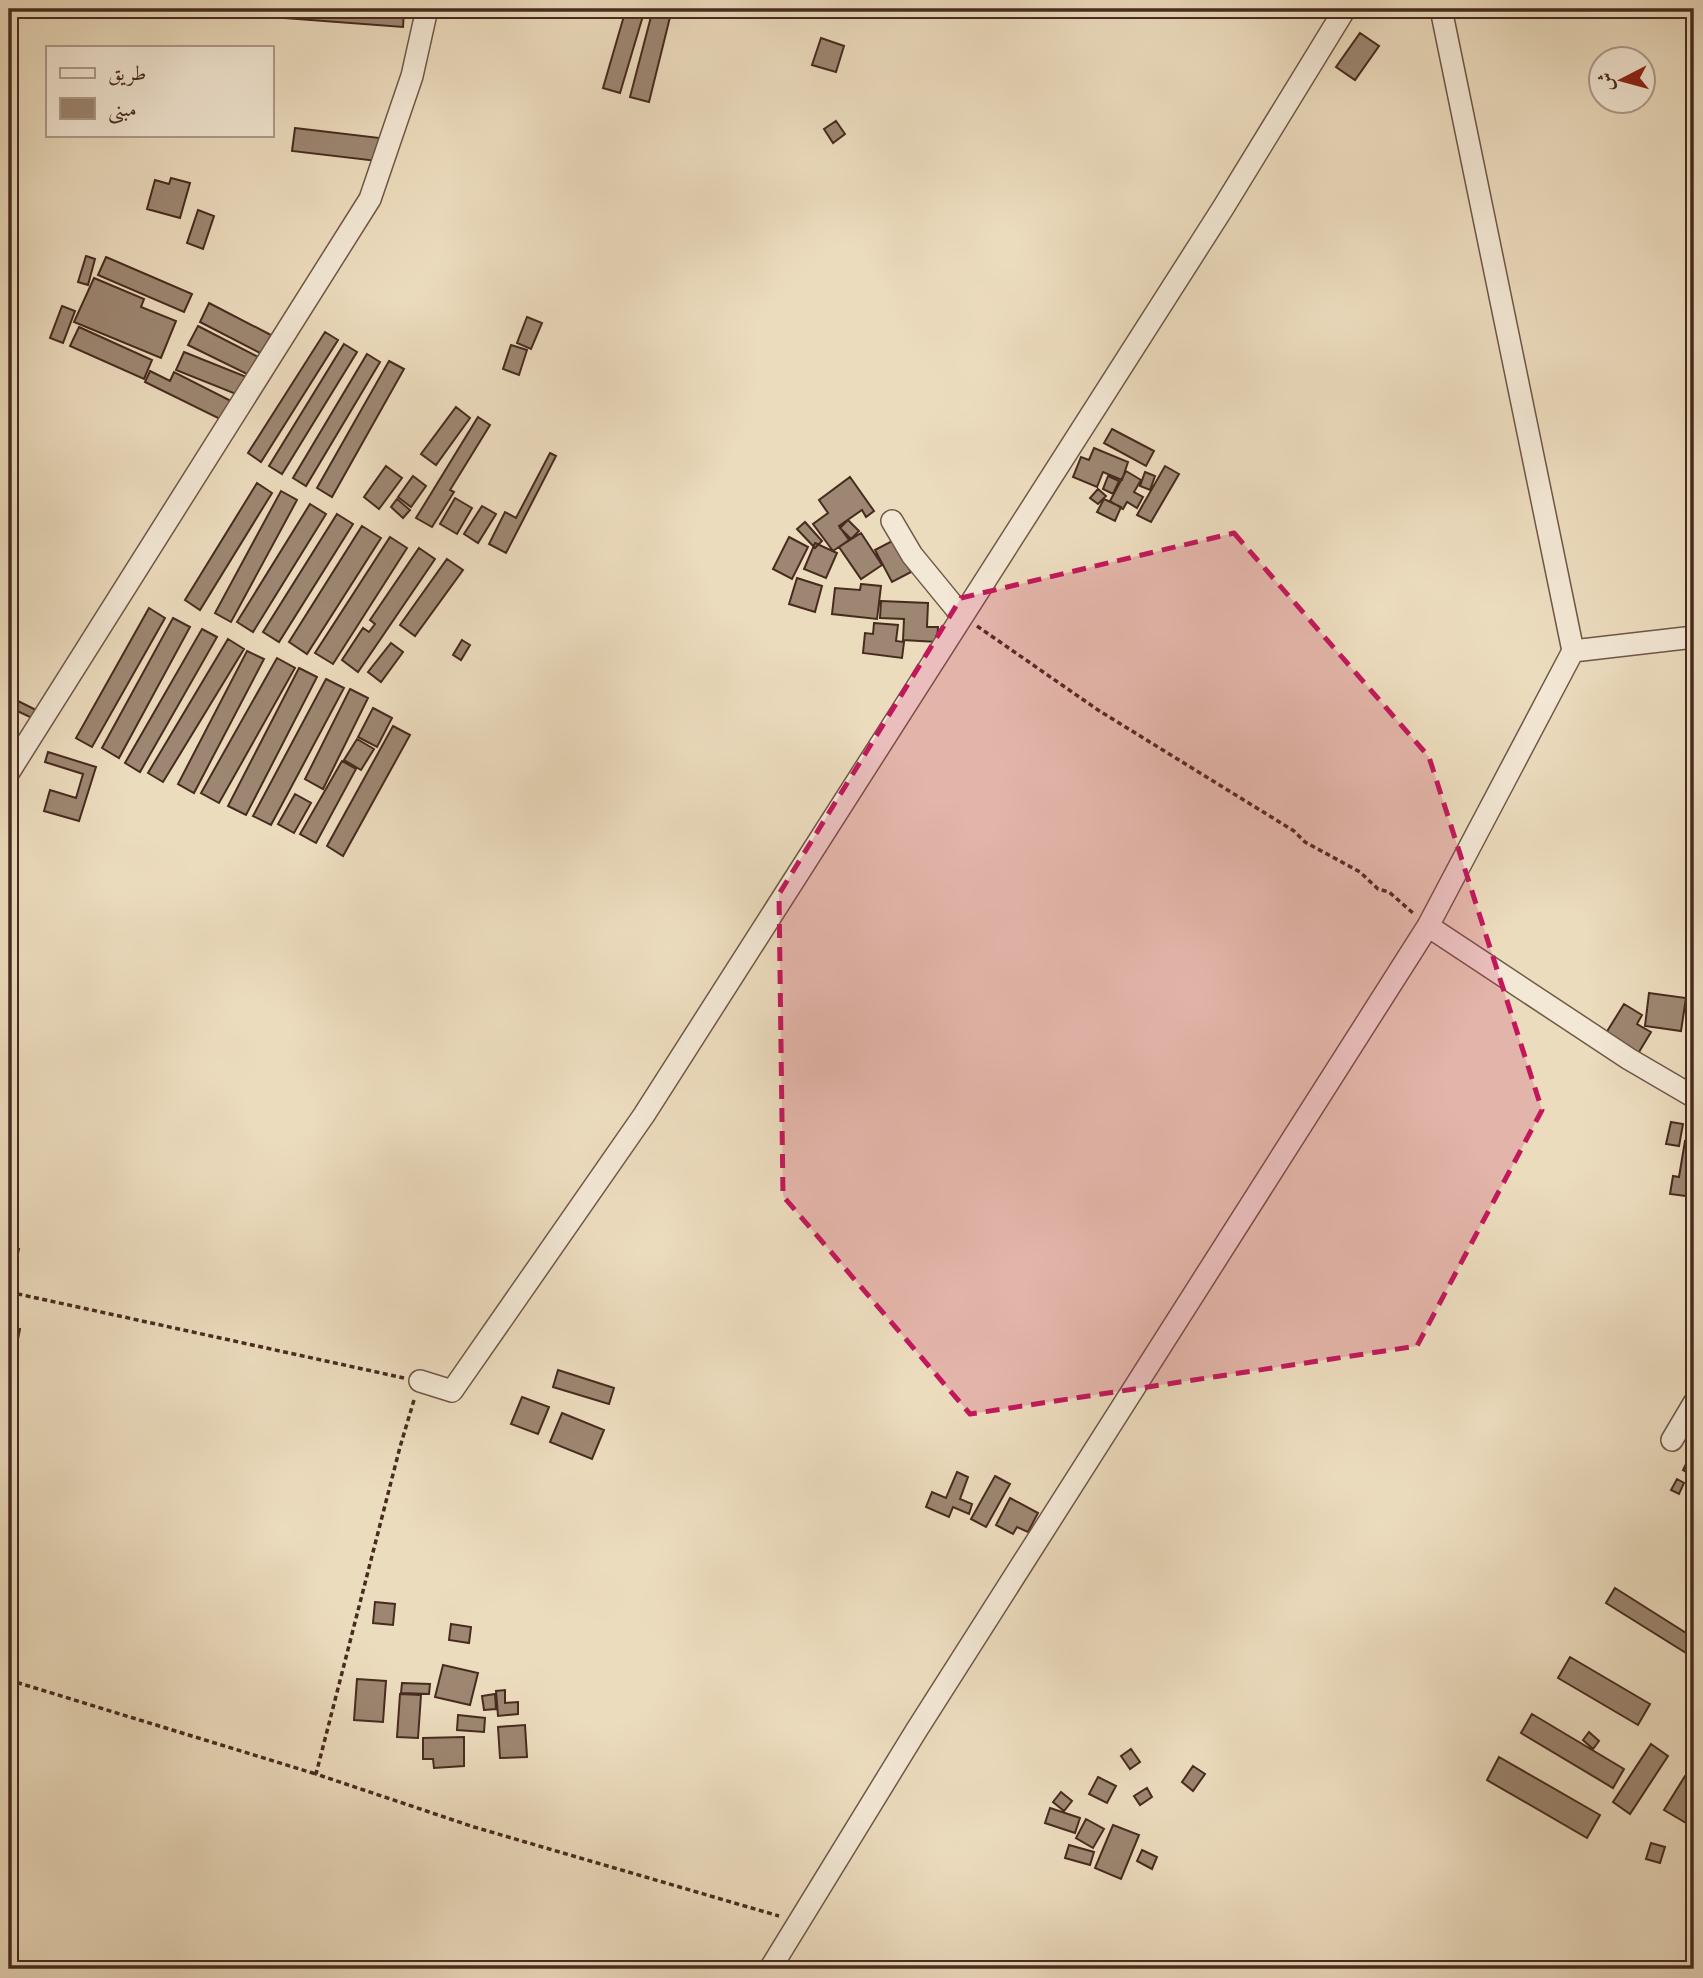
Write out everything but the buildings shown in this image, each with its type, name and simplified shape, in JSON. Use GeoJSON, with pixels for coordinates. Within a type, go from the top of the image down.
{"type":"FeatureCollection","features":[{"type":"Feature","properties":{"kind":"street"},"geometry":{"type":"LineString","coordinates":[[9,772],[370,199],[412,76],[427,9]]}},
{"type":"Feature","properties":{"kind":"street"},"geometry":{"type":"LineString","coordinates":[[419,1381],[452,1391],[644,1115],[1223,208],[1345,9]]}},
{"type":"Feature","properties":{"kind":"street"},"geometry":{"type":"LineString","coordinates":[[770,1969],[916,1731],[1428,926],[1573,651],[1441,9]]}},
{"type":"Feature","properties":{"kind":"street"},"geometry":{"type":"LineString","coordinates":[[892,521],[912,555],[962,616]]}},
{"type":"Feature","properties":{"kind":"street"},"geometry":{"type":"LineString","coordinates":[[1573,651],[1694,637]]}},
{"type":"Feature","properties":{"kind":"street"},"geometry":{"type":"LineString","coordinates":[[1428,926],[1629,1059],[1694,1097]]}},
{"type":"Feature","properties":{"kind":"street"},"geometry":{"type":"LineString","coordinates":[[1672,1440],[1694,1403]]}},
{"type":"Feature","properties":{"kind":"path"},"geometry":{"type":"LineString","coordinates":[[962,616],[1098,710],[1294,831],[1305,842],[1360,872],[1378,889],[1390,892],[1428,926]]}},
{"type":"Feature","properties":{"kind":"path"},"geometry":{"type":"LineString","coordinates":[[9,1292],[419,1381],[316,1774]]}},
{"type":"Feature","properties":{"kind":"path"},"geometry":{"type":"LineString","coordinates":[[9,1680],[316,1774],[474,1827],[797,1922]]}},
{"type":"Feature","properties":{"kind":"highlighted area"},"geometry":{"type":"Polygon","coordinates":[[[1234,533],[1429,757],[1542,1110],[1417,1346],[970,1414],[783,1196],[779,894],[961,598],[1234,533]]]}}]}
